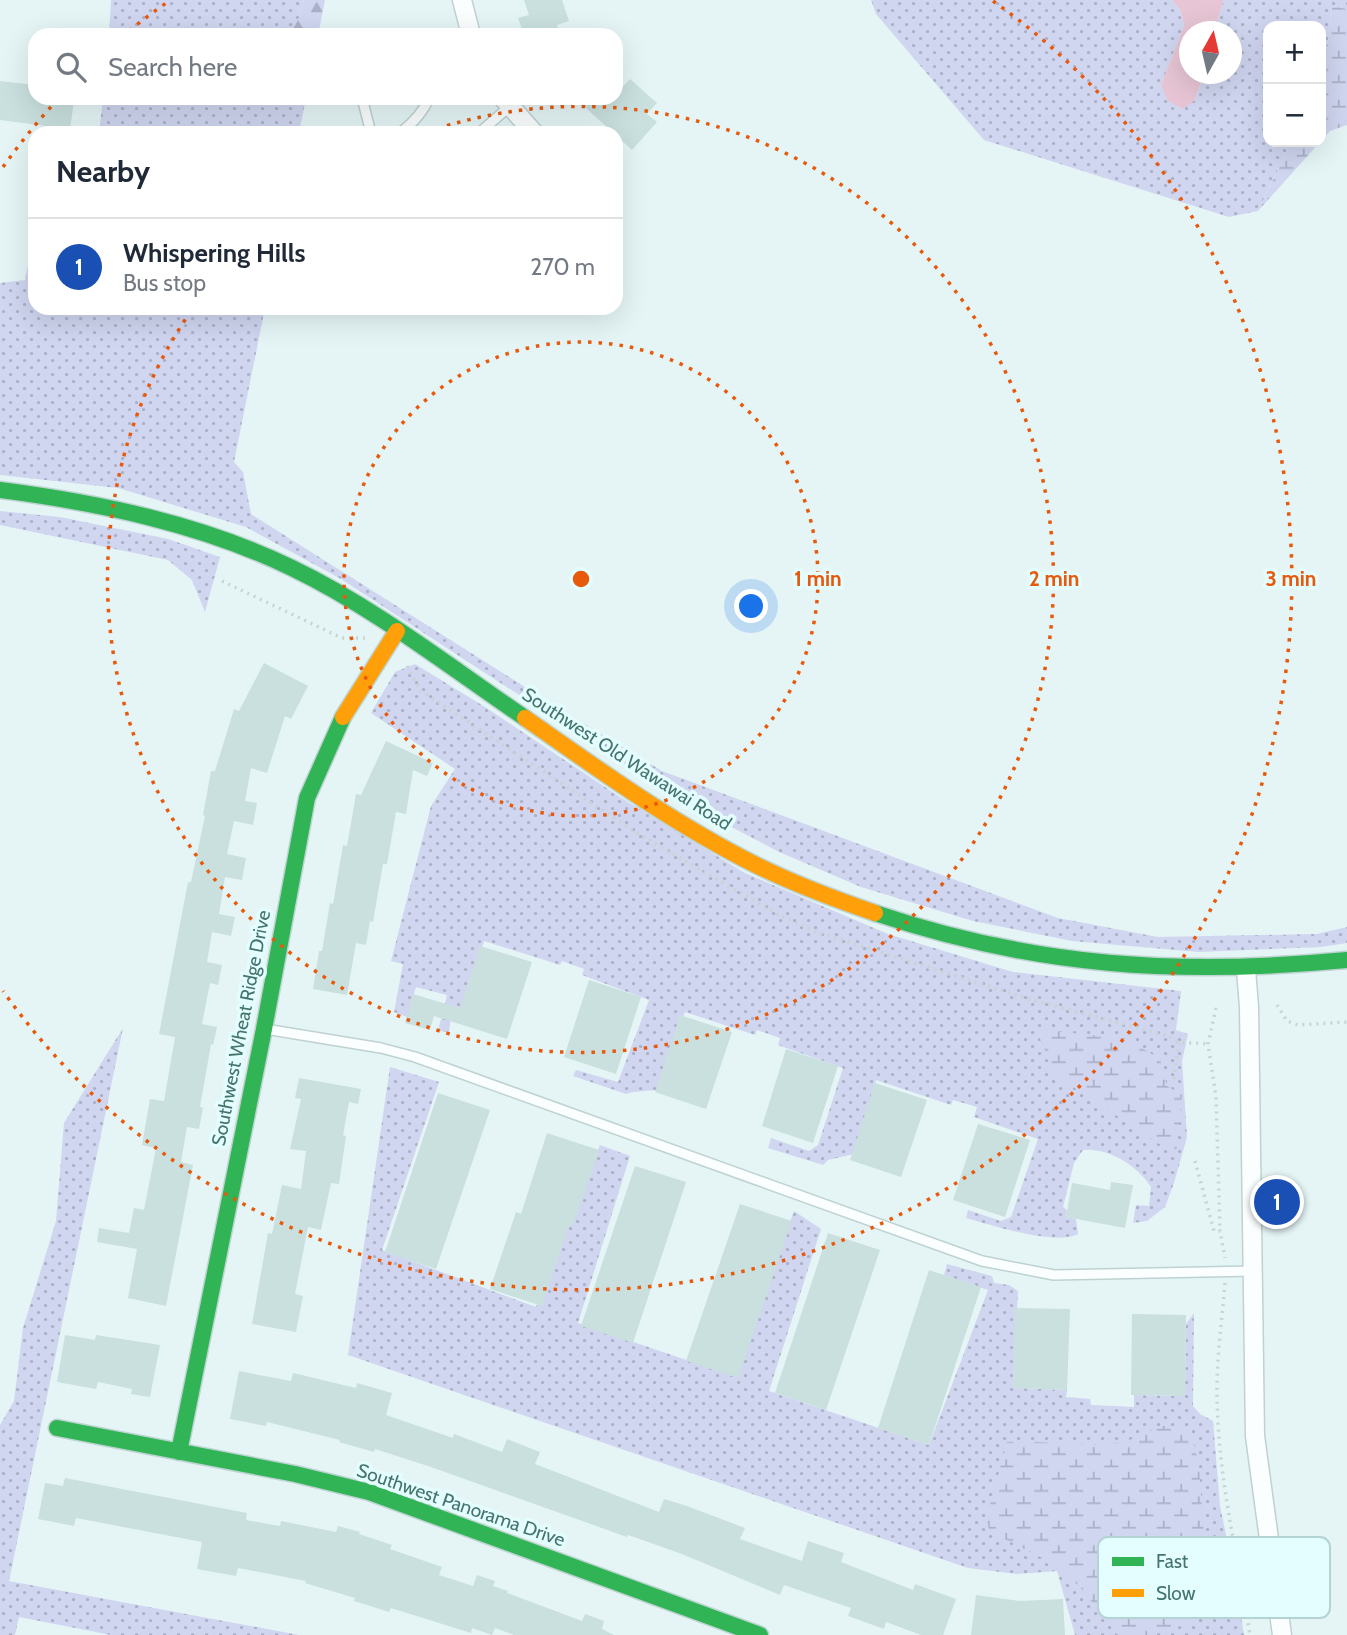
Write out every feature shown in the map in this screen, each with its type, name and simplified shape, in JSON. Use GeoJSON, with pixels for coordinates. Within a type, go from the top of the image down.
{"type":"FeatureCollection","features":[{"type":"Feature","properties":{"kind":"street"},"geometry":{"type":"LineString","coordinates":[[462,0],[469,28]]}},
{"type":"Feature","properties":{"kind":"street"},"geometry":{"type":"LineString","coordinates":[[508,105],[527,126]]}},
{"type":"Feature","properties":{"kind":"street","name":"Southwest Old Wawawai Road"},"geometry":{"type":"LineString","coordinates":[[0,491],[49,495],[150,516],[231,543],[292,568],[397,631],[660,810],[731,852],[803,887],[877,914],[950,937],[1029,955],[1180,970],[1347,960]]}},
{"type":"Feature","properties":{"kind":"street","name":"Southwest Wheat Ridge Drive"},"geometry":{"type":"LineString","coordinates":[[179,1452],[264,1029],[307,798],[338,725],[397,631]]}},
{"type":"Feature","properties":{"kind":"street"},"geometry":{"type":"LineString","coordinates":[[1246,968],[1249,1007],[1255,1436],[1269,1537]]}},
{"type":"Feature","properties":{"kind":"street","name":"Southwest Panorama Drive"},"geometry":{"type":"LineString","coordinates":[[57,1428],[295,1474],[369,1492],[760,1635]]}},
{"type":"Feature","properties":{"kind":"lane"},"geometry":{"type":"LineString","coordinates":[[364,105],[369,126]]}},
{"type":"Feature","properties":{"kind":"lane"},"geometry":{"type":"LineString","coordinates":[[409,126],[426,105]]}},
{"type":"Feature","properties":{"kind":"lane"},"geometry":{"type":"LineString","coordinates":[[485,126],[504,105]]}},
{"type":"Feature","properties":{"kind":"lane"},"geometry":{"type":"LineString","coordinates":[[264,1029],[381,1048],[415,1057],[982,1261],[1054,1275],[1253,1271]]}},
{"type":"Feature","properties":{"kind":"path"},"geometry":{"type":"LineString","coordinates":[[222,581],[342,638],[366,638]]}},
{"type":"Feature","properties":{"kind":"path"},"geometry":{"type":"LineString","coordinates":[[1277,1005],[1287,1021],[1298,1025],[1347,1022]]}},
{"type":"Feature","properties":{"kind":"path"},"geometry":{"type":"LineString","coordinates":[[1216,1007],[1208,1044],[1216,1097],[1220,1231],[1226,1270],[1219,1322],[1217,1391],[1220,1454],[1232,1537]]}},
{"type":"Feature","properties":{"kind":"path"},"geometry":{"type":"LineString","coordinates":[[1174,1079],[1178,1042]]}},
{"type":"Feature","properties":{"kind":"path"},"geometry":{"type":"LineString","coordinates":[[1195,1161],[1214,1231],[1220,1231]]}},
{"type":"Feature","properties":{"kind":"green space"},"geometry":{"type":"Polygon","coordinates":[[[111,0],[304,0],[294,28],[109,28],[111,0]]]}},
{"type":"Feature","properties":{"kind":"green space"},"geometry":{"type":"Polygon","coordinates":[[[304,0],[325,0],[319,28],[294,28],[304,0]]]}},
{"type":"Feature","properties":{"kind":"green space"},"geometry":{"type":"Polygon","coordinates":[[[871,0],[1172,0],[1181,11],[1183,21],[1179,21],[1179,39],[1161,85],[1194,101],[1200,84],[1242,84],[1242,21],[1218,21],[1223,0],[1347,0],[1347,9],[1332,6],[1326,47],[1326,21],[1263,21],[1263,147],[1289,147],[1258,211],[1229,217],[984,140],[876,14],[871,0]]]}},
{"type":"Feature","properties":{"kind":"green space"},"geometry":{"type":"Polygon","coordinates":[[[1332,6],[1347,9],[1347,125],[1330,131],[1326,135],[1326,47],[1332,6]]]}},
{"type":"Feature","properties":{"kind":"green space"},"geometry":{"type":"Polygon","coordinates":[[[102,105],[305,105],[300,126],[100,126],[102,105]]]}},
{"type":"Feature","properties":{"kind":"green space"},"geometry":{"type":"Polygon","coordinates":[[[1289,147],[1316,147],[1258,211],[1289,147]]]}},
{"type":"Feature","properties":{"kind":"green space"},"geometry":{"type":"Polygon","coordinates":[[[28,265],[28,315],[264,315],[234,462],[243,472],[251,514],[662,771],[1058,918],[1158,937],[1317,934],[1347,927],[1347,943],[1321,947],[1199,952],[1072,941],[973,921],[861,887],[779,852],[680,800],[341,579],[246,527],[118,488],[0,475],[0,283],[25,280],[28,265]]]}},
{"type":"Feature","properties":{"kind":"green space"},"geometry":{"type":"Polygon","coordinates":[[[0,511],[60,517],[168,539],[220,557],[205,612],[192,580],[168,560],[0,525],[0,511]]]}},
{"type":"Feature","properties":{"kind":"green space"},"geometry":{"type":"Polygon","coordinates":[[[415,664],[620,797],[745,873],[888,934],[1013,972],[1181,991],[1176,1030],[1188,1034],[1182,1061],[1187,1137],[1165,1207],[1147,1221],[1133,1223],[1136,1205],[1149,1206],[1151,1187],[1138,1172],[1122,1160],[1102,1152],[1083,1150],[1074,1163],[1063,1207],[1067,1210],[1066,1217],[1076,1219],[1078,1234],[1054,1238],[1039,1236],[966,1218],[968,1210],[1001,1221],[1011,1217],[1038,1139],[974,1117],[977,1107],[953,1100],[951,1105],[876,1080],[854,1154],[828,1160],[823,1165],[768,1148],[771,1138],[809,1151],[818,1145],[843,1068],[778,1045],[780,1038],[757,1030],[755,1035],[685,1012],[661,1089],[626,1094],[573,1076],[576,1070],[618,1082],[649,1000],[582,975],[584,969],[562,961],[560,965],[484,941],[460,1014],[451,1017],[449,1032],[438,1031],[447,995],[416,987],[407,1017],[394,1012],[403,964],[391,961],[431,806],[455,769],[371,713],[395,672],[415,664]]]}},
{"type":"Feature","properties":{"kind":"green space"},"geometry":{"type":"Polygon","coordinates":[[[123,1028],[9,1581],[299,1635],[111,1635],[19,1617],[15,1635],[0,1635],[0,1425],[14,1401],[23,1328],[56,1221],[64,1123],[123,1028]]]}},
{"type":"Feature","properties":{"kind":"green space"},"geometry":{"type":"Polygon","coordinates":[[[1036,1029],[1127,1039],[1160,1059],[1167,1086],[1182,1095],[1176,1155],[1055,1075],[1036,1029]]]}},
{"type":"Feature","properties":{"kind":"green space"},"geometry":{"type":"Polygon","coordinates":[[[390,1067],[439,1082],[382,1250],[536,1307],[600,1145],[630,1156],[578,1323],[733,1376],[794,1211],[821,1229],[769,1391],[929,1445],[988,1290],[944,1275],[947,1264],[992,1276],[994,1283],[1009,1285],[1018,1291],[1013,1388],[1067,1390],[1066,1397],[1090,1399],[1091,1405],[1134,1407],[1134,1395],[1177,1396],[1185,1389],[1186,1324],[1194,1313],[1193,1406],[1200,1414],[1213,1421],[1220,1506],[1226,1537],[1098,1537],[1098,1618],[1241,1618],[1244,1635],[1075,1635],[1057,1571],[1017,1574],[968,1568],[348,1355],[390,1067]]]}},
{"type":"Feature","properties":{"kind":"green space"},"geometry":{"type":"Polygon","coordinates":[[[1162,1426],[1190,1426],[1199,1466],[1204,1537],[1098,1537],[1098,1610],[1080,1587],[1052,1563],[989,1531],[987,1516],[1007,1442],[1107,1444],[1131,1439],[1162,1426]]]}},
{"type":"Feature","properties":{"kind":"green space"},"geometry":{"type":"Polygon","coordinates":[[[1105,1618],[1196,1618],[1192,1622],[1152,1635],[1118,1635],[1105,1618]]]}},
{"type":"Feature","properties":{"kind":"shaded area"},"geometry":{"type":"Polygon","coordinates":[[[1172,0],[1223,0],[1218,21],[1183,21],[1181,11],[1172,0]]]}},
{"type":"Feature","properties":{"kind":"shaded area"},"geometry":{"type":"Polygon","coordinates":[[[1179,39],[1179,84],[1200,84],[1194,101],[1183,109],[1168,101],[1161,85],[1179,39]]]}},
{"type":"Feature","properties":{"kind":"building"},"geometry":{"type":"Polygon","coordinates":[[[524,0],[562,0],[569,21],[557,25],[558,28],[522,28],[518,18],[529,15],[524,0]]]}},
{"type":"Feature","properties":{"kind":"building"},"geometry":{"type":"Polygon","coordinates":[[[630,79],[657,103],[647,114],[657,122],[632,150],[623,142],[623,126],[606,126],[583,105],[623,105],[623,86],[630,79]]]}},
{"type":"Feature","properties":{"kind":"building"},"geometry":{"type":"Polygon","coordinates":[[[0,81],[28,84],[28,105],[73,105],[70,126],[0,120],[0,81]]]}},
{"type":"Feature","properties":{"kind":"building"},"geometry":{"type":"Polygon","coordinates":[[[264,663],[308,686],[291,719],[285,716],[267,773],[251,768],[245,801],[257,803],[253,825],[234,821],[227,854],[246,858],[242,880],[225,877],[219,914],[235,917],[231,936],[212,932],[207,962],[222,965],[218,985],[210,983],[202,1024],[217,1027],[213,1045],[211,1044],[199,1129],[187,1127],[181,1162],[193,1165],[166,1306],[128,1298],[137,1249],[97,1242],[99,1228],[129,1233],[134,1208],[144,1210],[156,1148],[142,1145],[150,1099],[164,1101],[175,1037],[159,1034],[188,882],[191,882],[205,816],[203,815],[211,771],[215,771],[234,709],[239,711],[264,663]]]}},
{"type":"Feature","properties":{"kind":"building"},"geometry":{"type":"Polygon","coordinates":[[[386,741],[433,763],[427,776],[413,770],[406,814],[396,812],[373,922],[370,921],[366,945],[356,943],[347,995],[313,989],[330,903],[333,904],[343,845],[347,846],[356,794],[361,795],[386,741]]]}},
{"type":"Feature","properties":{"kind":"building"},"geometry":{"type":"Polygon","coordinates":[[[480,946],[532,962],[507,1039],[434,1016],[430,1030],[405,1023],[413,994],[460,1008],[480,946]]]}},
{"type":"Feature","properties":{"kind":"building"},"geometry":{"type":"Polygon","coordinates":[[[589,980],[641,997],[616,1074],[564,1057],[589,980]]]}},
{"type":"Feature","properties":{"kind":"building"},"geometry":{"type":"Polygon","coordinates":[[[680,1015],[732,1032],[706,1109],[655,1092],[680,1015]]]}},
{"type":"Feature","properties":{"kind":"building"},"geometry":{"type":"Polygon","coordinates":[[[786,1049],[838,1066],[813,1143],[762,1126],[786,1049]]]}},
{"type":"Feature","properties":{"kind":"building"},"geometry":{"type":"Polygon","coordinates":[[[299,1078],[361,1089],[358,1104],[349,1102],[339,1184],[331,1183],[321,1230],[308,1227],[295,1294],[303,1296],[296,1332],[252,1324],[268,1233],[272,1234],[282,1185],[301,1189],[306,1151],[290,1149],[301,1099],[295,1098],[299,1078]]]}},
{"type":"Feature","properties":{"kind":"building"},"geometry":{"type":"Polygon","coordinates":[[[875,1083],[927,1100],[901,1177],[850,1160],[875,1083]]]}},
{"type":"Feature","properties":{"kind":"building"},"geometry":{"type":"Polygon","coordinates":[[[438,1093],[490,1110],[436,1269],[385,1252],[438,1093]]]}},
{"type":"Feature","properties":{"kind":"building"},"geometry":{"type":"Polygon","coordinates":[[[978,1124],[1030,1140],[1005,1217],[953,1200],[978,1124]]]}},
{"type":"Feature","properties":{"kind":"building"},"geometry":{"type":"Polygon","coordinates":[[[547,1133],[599,1150],[573,1226],[569,1225],[542,1306],[490,1289],[516,1212],[521,1214],[547,1133]]]}},
{"type":"Feature","properties":{"kind":"building"},"geometry":{"type":"Polygon","coordinates":[[[635,1166],[686,1182],[633,1343],[581,1326],[635,1166]]]}},
{"type":"Feature","properties":{"kind":"building"},"geometry":{"type":"Polygon","coordinates":[[[1111,1182],[1133,1185],[1125,1228],[1066,1217],[1072,1183],[1110,1190],[1111,1182]]]}},
{"type":"Feature","properties":{"kind":"building"},"geometry":{"type":"Polygon","coordinates":[[[740,1204],[792,1221],[738,1378],[686,1361],[740,1204]]]}},
{"type":"Feature","properties":{"kind":"building"},"geometry":{"type":"Polygon","coordinates":[[[828,1233],[880,1250],[826,1410],[775,1393],[828,1233]]]}},
{"type":"Feature","properties":{"kind":"building"},"geometry":{"type":"Polygon","coordinates":[[[929,1270],[981,1287],[929,1445],[878,1428],[929,1270]]]}},
{"type":"Feature","properties":{"kind":"building"},"geometry":{"type":"Polygon","coordinates":[[[1015,1308],[1070,1309],[1067,1390],[1013,1388],[1015,1308]]]}},
{"type":"Feature","properties":{"kind":"building"},"geometry":{"type":"Polygon","coordinates":[[[1132,1314],[1186,1315],[1185,1396],[1131,1395],[1132,1314]]]}},
{"type":"Feature","properties":{"kind":"building"},"geometry":{"type":"Polygon","coordinates":[[[65,1335],[95,1340],[96,1335],[160,1345],[150,1397],[131,1394],[132,1389],[98,1382],[96,1389],[57,1382],[65,1335]]]}},
{"type":"Feature","properties":{"kind":"building"},"geometry":{"type":"Polygon","coordinates":[[[239,1371],[291,1381],[293,1373],[356,1388],[357,1383],[392,1393],[386,1415],[453,1438],[454,1434],[502,1452],[507,1439],[540,1452],[535,1464],[659,1512],[664,1499],[687,1506],[745,1528],[740,1539],[802,1561],[808,1541],[844,1553],[841,1562],[913,1590],[915,1584],[956,1599],[943,1635],[921,1635],[886,1622],[884,1629],[848,1616],[851,1608],[784,1585],[780,1595],[682,1554],[375,1449],[374,1452],[339,1442],[340,1440],[267,1422],[266,1426],[230,1419],[239,1371]]]}},
{"type":"Feature","properties":{"kind":"building"},"geometry":{"type":"Polygon","coordinates":[[[65,1478],[247,1513],[246,1520],[280,1526],[281,1521],[336,1532],[338,1526],[360,1532],[359,1534],[392,1545],[390,1549],[442,1567],[439,1575],[473,1586],[477,1575],[495,1581],[493,1586],[508,1591],[507,1593],[582,1621],[585,1614],[604,1621],[602,1629],[614,1635],[514,1635],[495,1628],[492,1635],[472,1628],[471,1633],[391,1608],[389,1612],[354,1601],[355,1598],[305,1583],[306,1581],[238,1568],[236,1576],[197,1569],[202,1542],[76,1518],[74,1526],[38,1519],[45,1483],[63,1486],[65,1478]]]}},
{"type":"Feature","properties":{"kind":"building"},"geometry":{"type":"Polygon","coordinates":[[[976,1595],[1020,1601],[1063,1599],[1065,1635],[971,1635],[976,1595]]]}},
{"type":"Feature","properties":{"kind":"traffic: fast"},"geometry":{"type":"LineString","coordinates":[[0,490],[75,501],[149,517],[222,539],[292,568],[353,601],[525,718]]}},
{"type":"Feature","properties":{"kind":"traffic: fast"},"geometry":{"type":"LineString","coordinates":[[179,1452],[264,1029],[307,798],[343,717]]}},
{"type":"Feature","properties":{"kind":"traffic: fast"},"geometry":{"type":"LineString","coordinates":[[875,913],[993,945],[1108,963],[1225,967],[1347,960]]}},
{"type":"Feature","properties":{"kind":"traffic: fast"},"geometry":{"type":"LineString","coordinates":[[57,1428],[295,1474],[369,1492],[760,1635]]}},
{"type":"Feature","properties":{"kind":"traffic: slow"},"geometry":{"type":"LineString","coordinates":[[343,717],[397,631]]}},
{"type":"Feature","properties":{"kind":"traffic: slow"},"geometry":{"type":"LineString","coordinates":[[525,718],[638,796],[726,849],[800,885],[875,913]]}},
{"type":"Feature","properties":{"kind":"place","name":"Whispering Hills"},"geometry":{"type":"Point","coordinates":[1277,1202]}}]}
